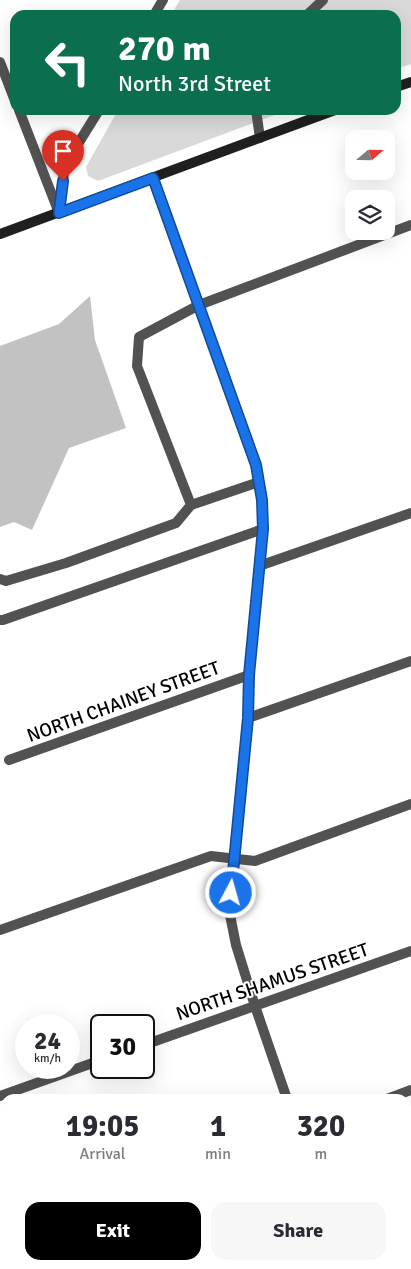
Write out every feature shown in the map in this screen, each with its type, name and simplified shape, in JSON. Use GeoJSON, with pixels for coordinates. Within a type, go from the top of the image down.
{"type":"FeatureCollection","features":[{"type":"Feature","properties":{"kind":"main road"},"geometry":{"type":"LineString","coordinates":[[0,234],[322,115]]}},
{"type":"Feature","properties":{"kind":"street"},"geometry":{"type":"LineString","coordinates":[[312,10],[323,0]]}},
{"type":"Feature","properties":{"kind":"street"},"geometry":{"type":"LineString","coordinates":[[0,62],[10,87]]}},
{"type":"Feature","properties":{"kind":"street"},"geometry":{"type":"LineString","coordinates":[[21,115],[59,213]]}},
{"type":"Feature","properties":{"kind":"street"},"geometry":{"type":"LineString","coordinates":[[59,213],[65,165],[97,115]]}},
{"type":"Feature","properties":{"kind":"street"},"geometry":{"type":"LineString","coordinates":[[257,115],[260,138]]}},
{"type":"Feature","properties":{"kind":"street"},"geometry":{"type":"LineString","coordinates":[[153,178],[256,465],[262,500],[263,529],[249,675],[248,718],[229,910],[236,946],[286,1094]]}},
{"type":"Feature","properties":{"kind":"street"},"geometry":{"type":"LineString","coordinates":[[191,506],[137,366],[139,337],[199,305],[411,225]]}},
{"type":"Feature","properties":{"kind":"street"},"geometry":{"type":"LineString","coordinates":[[0,579],[6,581],[66,562],[176,523],[191,506],[259,482]]}},
{"type":"Feature","properties":{"kind":"street"},"geometry":{"type":"LineString","coordinates":[[259,566],[411,513]]}},
{"type":"Feature","properties":{"kind":"street"},"geometry":{"type":"LineString","coordinates":[[0,620],[263,529]]}},
{"type":"Feature","properties":{"kind":"street"},"geometry":{"type":"LineString","coordinates":[[248,718],[411,661]]}},
{"type":"Feature","properties":{"kind":"street","name":"NORTH CHAINEY STREET"},"geometry":{"type":"LineString","coordinates":[[9,760],[249,675]]}},
{"type":"Feature","properties":{"kind":"street"},"geometry":{"type":"LineString","coordinates":[[0,930],[211,856],[255,861],[411,804]]}},
{"type":"Feature","properties":{"kind":"street","name":"NORTH SHAMUS STREET"},"geometry":{"type":"LineString","coordinates":[[155,1041],[411,951]]}},
{"type":"Feature","properties":{"kind":"street"},"geometry":{"type":"LineString","coordinates":[[6,1094],[90,1064]]}},
{"type":"Feature","properties":{"kind":"shaded area"},"geometry":{"type":"Polygon","coordinates":[[[180,0],[411,0],[411,64],[401,67],[401,10],[174,10],[180,0]]]}},
{"type":"Feature","properties":{"kind":"shaded area"},"geometry":{"type":"Polygon","coordinates":[[[115,115],[275,115],[98,181],[88,176],[86,167],[115,115]]]}},
{"type":"Feature","properties":{"kind":"building"},"geometry":{"type":"Polygon","coordinates":[[[90,296],[95,340],[126,428],[69,448],[32,530],[14,522],[0,527],[0,346],[59,324],[90,296]]]}},
{"type":"Feature","properties":{"kind":"route"},"geometry":{"type":"LineString","coordinates":[[63,181],[59,213],[153,178],[256,465],[262,500],[263,529],[249,675],[248,718],[231,893]]}}]}
